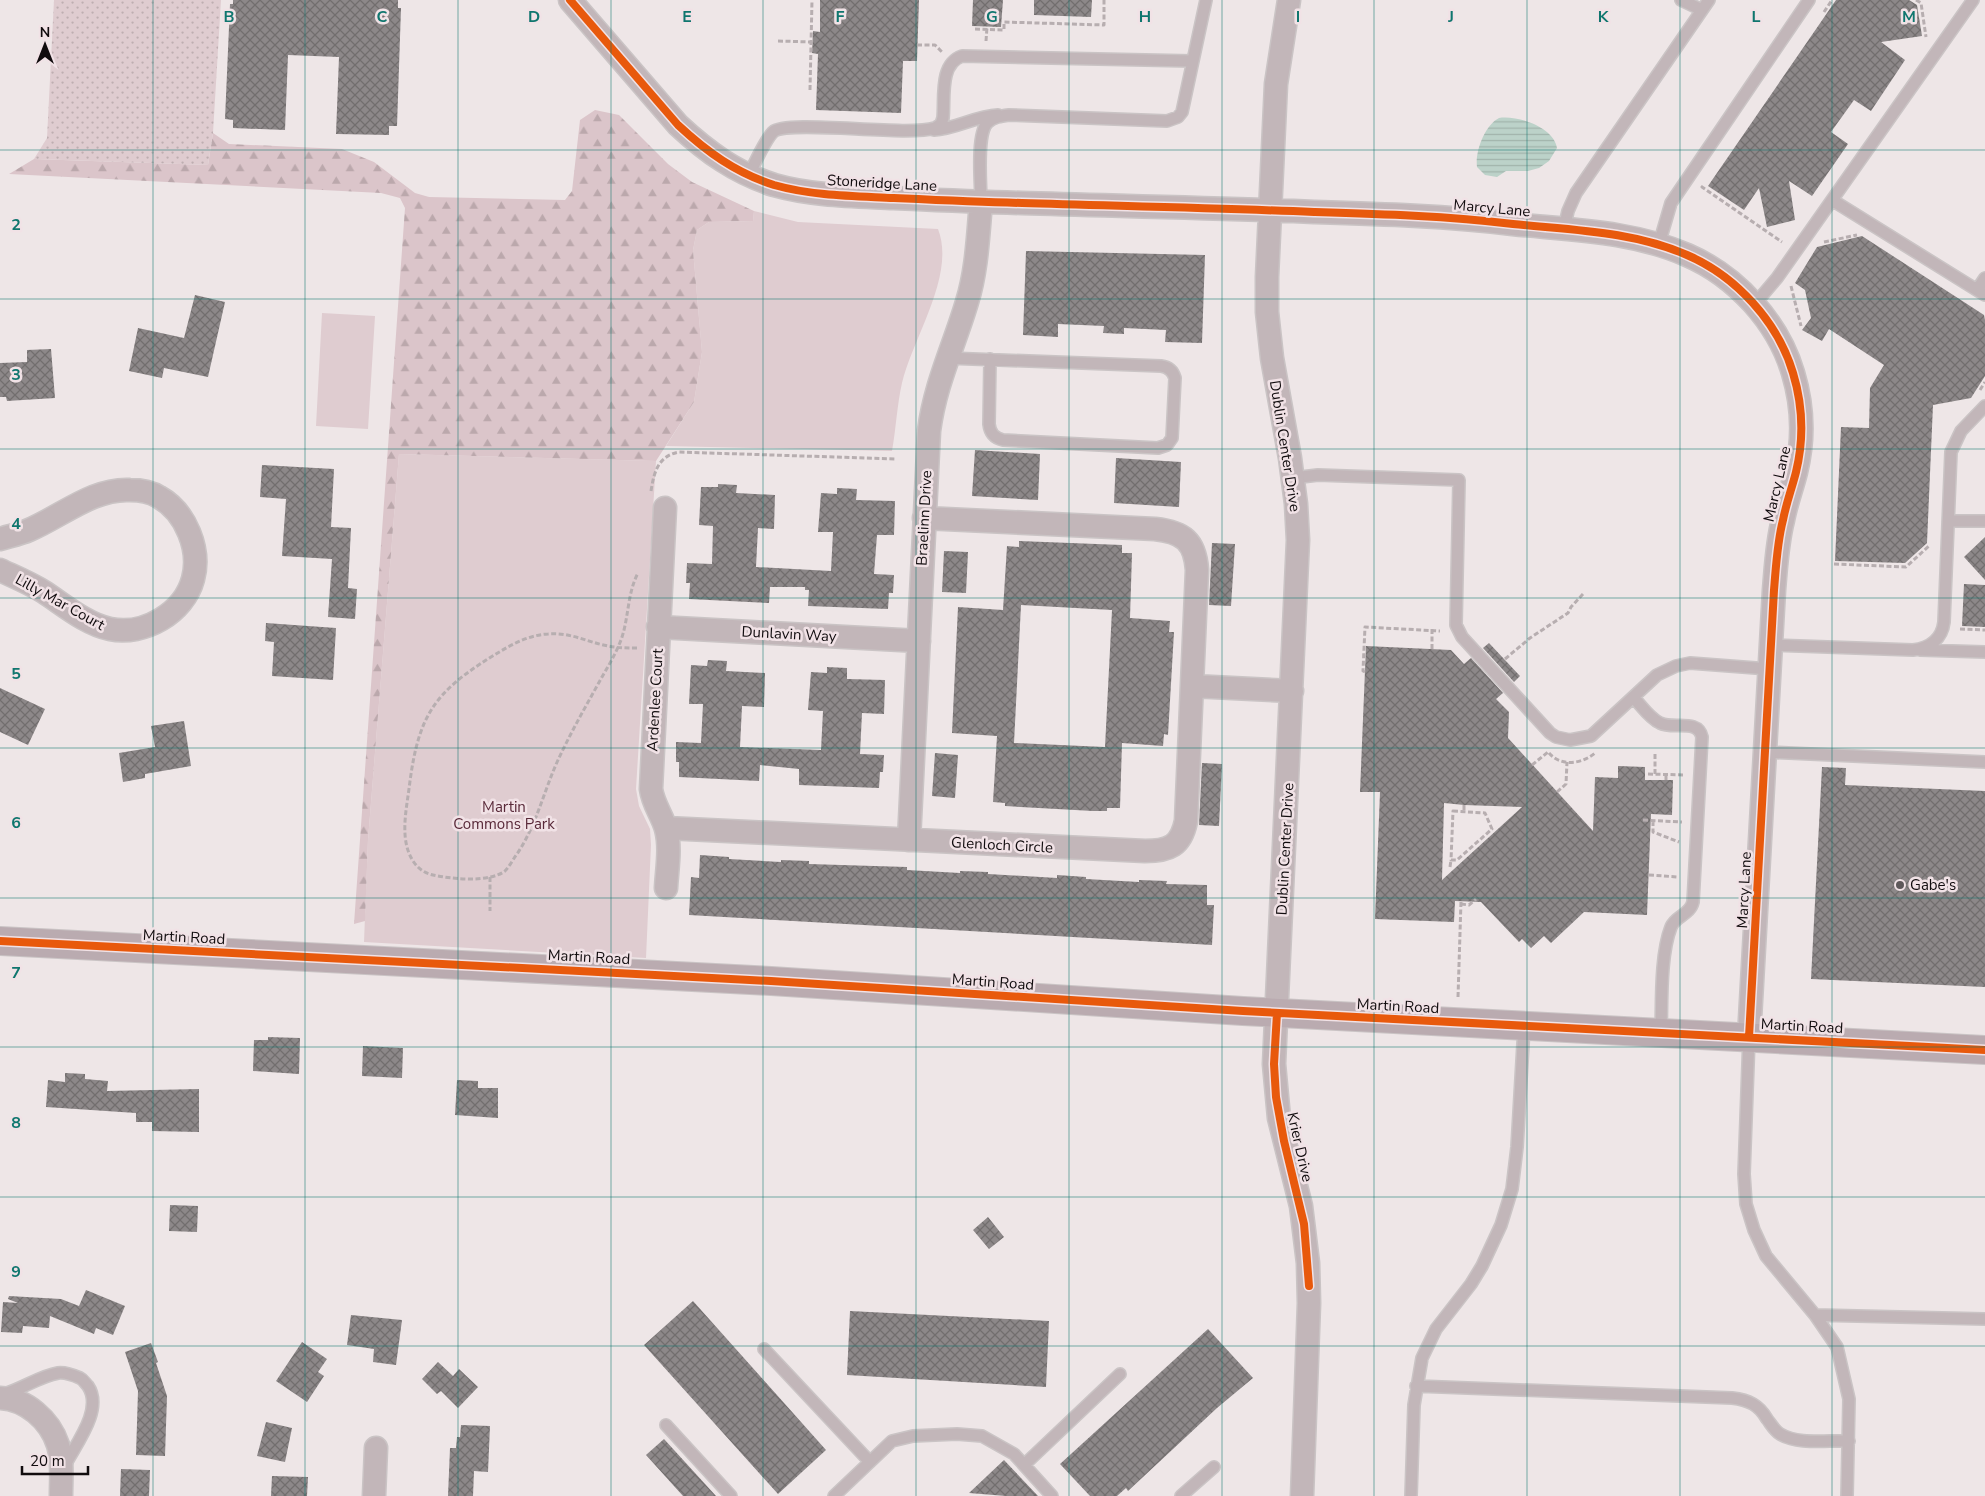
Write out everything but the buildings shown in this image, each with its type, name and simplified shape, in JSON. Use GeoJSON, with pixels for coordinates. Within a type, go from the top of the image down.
{"type":"FeatureCollection","features":[{"type":"Feature","properties":{"kind":"street","name":"Stoneridge Lane"},"geometry":{"type":"LineString","coordinates":[[570,0],[678,125],[710,153],[748,176],[774,185],[822,194],[981,202],[1269,210]]}},
{"type":"Feature","properties":{"kind":"street","name":"Dublin Center Drive"},"geometry":{"type":"LineString","coordinates":[[1277,1013],[1298,561],[1298,525],[1293,478],[1276,386],[1269,335],[1267,277],[1276,84],[1289,0]]}},
{"type":"Feature","properties":{"kind":"street","name":"Braelinn Drive"},"geometry":{"type":"LineString","coordinates":[[909,840],[924,518],[932,409],[947,358],[968,300],[977,250],[981,202]]}},
{"type":"Feature","properties":{"kind":"street","name":"Marcy Lane"},"geometry":{"type":"LineString","coordinates":[[1269,210],[1434,217],[1619,235],[1659,244],[1708,266],[1740,290],[1754,305],[1777,336],[1788,358],[1798,392],[1801,410],[1800,451],[1783,517],[1776,557],[1749,1037]]}},
{"type":"Feature","properties":{"kind":"street","name":"Lilly Mar Court"},"geometry":{"type":"LineString","coordinates":[[0,539],[28,530],[80,503],[107,492],[118,490],[140,491],[158,495],[178,513],[192,541],[195,560],[194,577],[187,594],[180,603],[168,615],[153,624],[131,630],[110,629],[98,625],[42,591],[0,570]]}},
{"type":"Feature","properties":{"kind":"street","name":"Ardenlee Court"},"geometry":{"type":"LineString","coordinates":[[658,502],[658,627],[651,789],[654,803],[666,828],[668,844],[666,888]]}},
{"type":"Feature","properties":{"kind":"street","name":"Glenloch Circle"},"geometry":{"type":"LineString","coordinates":[[666,828],[1146,851],[1165,850],[1173,846],[1183,834],[1186,821],[1192,686],[1196,558],[1194,550],[1182,536],[1174,532],[1155,529],[924,518]]}},
{"type":"Feature","properties":{"kind":"street","name":"Dunlavin Way"},"geometry":{"type":"LineString","coordinates":[[658,627],[919,642]]}},
{"type":"Feature","properties":{"kind":"street"},"geometry":{"type":"LineString","coordinates":[[1192,686],[1292,691]]}},
{"type":"Feature","properties":{"kind":"street","name":"Martin Road"},"geometry":{"type":"LineString","coordinates":[[0,941],[771,981],[1277,1013],[1985,1050]]}},
{"type":"Feature","properties":{"kind":"street","name":"Krier Drive"},"geometry":{"type":"LineString","coordinates":[[1277,1013],[1274,1064],[1277,1107],[1301,1206],[1308,1263],[1309,1303],[1302,1496]]}},
{"type":"Feature","properties":{"kind":"street"},"geometry":{"type":"LineString","coordinates":[[2,1397],[28,1406],[46,1422],[58,1445],[62,1470],[61,1496]]}},
{"type":"Feature","properties":{"kind":"street"},"geometry":{"type":"LineString","coordinates":[[374,1496],[376,1448]]}},
{"type":"Feature","properties":{"kind":"lane"},"geometry":{"type":"LineString","coordinates":[[748,176],[770,136],[779,129],[796,127],[882,131],[927,130],[951,128],[982,117],[1009,115],[1173,120],[1182,112],[1206,0]]}},
{"type":"Feature","properties":{"kind":"lane"},"geometry":{"type":"LineString","coordinates":[[1564,229],[1568,211],[1576,193],[1705,5],[1682,0]]}},
{"type":"Feature","properties":{"kind":"lane"},"geometry":{"type":"LineString","coordinates":[[1659,244],[1671,203],[1809,0]]}},
{"type":"Feature","properties":{"kind":"lane"},"geometry":{"type":"LineString","coordinates":[[1754,305],[1777,278],[1973,0]]}},
{"type":"Feature","properties":{"kind":"lane"},"geometry":{"type":"LineString","coordinates":[[927,130],[935,128],[942,121],[946,75],[949,64],[962,56],[1192,61]]}},
{"type":"Feature","properties":{"kind":"lane"},"geometry":{"type":"LineString","coordinates":[[981,202],[982,138],[984,128],[993,118],[1009,115]]}},
{"type":"Feature","properties":{"kind":"lane"},"geometry":{"type":"LineString","coordinates":[[1832,200],[1981,292],[1985,278]]}},
{"type":"Feature","properties":{"kind":"lane"},"geometry":{"type":"LineString","coordinates":[[947,358],[990,359],[1161,366],[1168,368],[1176,380],[1172,438],[1166,445],[1158,448],[998,439],[991,433],[989,426],[990,359]]}},
{"type":"Feature","properties":{"kind":"lane"},"geometry":{"type":"LineString","coordinates":[[1913,650],[1922,649],[1933,643],[1943,629],[1949,469],[1953,444],[1961,430],[1985,406]]}},
{"type":"Feature","properties":{"kind":"lane"},"geometry":{"type":"LineString","coordinates":[[1293,478],[1318,475],[1459,480],[1456,625],[1462,637],[1550,733],[1560,739],[1578,739],[1591,736],[1657,675],[1676,666],[1690,663],[1769,669]]}},
{"type":"Feature","properties":{"kind":"lane"},"geometry":{"type":"LineString","coordinates":[[1948,521],[1985,522]]}},
{"type":"Feature","properties":{"kind":"lane"},"geometry":{"type":"LineString","coordinates":[[1770,645],[1985,652]]}},
{"type":"Feature","properties":{"kind":"lane"},"geometry":{"type":"LineString","coordinates":[[1633,697],[1658,722],[1690,726],[1700,730],[1702,738],[1692,907],[1674,922],[1666,946],[1661,1033]]}},
{"type":"Feature","properties":{"kind":"lane"},"geometry":{"type":"LineString","coordinates":[[1765,752],[1985,762]]}},
{"type":"Feature","properties":{"kind":"lane"},"geometry":{"type":"LineString","coordinates":[[1411,1496],[1416,1386],[1420,1364],[1427,1345],[1436,1329],[1471,1284],[1482,1266],[1508,1206],[1516,1162],[1524,1027]]}},
{"type":"Feature","properties":{"kind":"lane"},"geometry":{"type":"LineString","coordinates":[[1749,1037],[1744,1174],[1748,1211],[1766,1256],[1833,1339],[1842,1362],[1849,1399],[1847,1496]]}},
{"type":"Feature","properties":{"kind":"lane"},"geometry":{"type":"LineString","coordinates":[[1815,1315],[1985,1319]]}},
{"type":"Feature","properties":{"kind":"lane"},"geometry":{"type":"LineString","coordinates":[[764,1349],[870,1462]]}},
{"type":"Feature","properties":{"kind":"lane"},"geometry":{"type":"LineString","coordinates":[[2,1397],[60,1372],[83,1380],[92,1392],[93,1408],[90,1421],[62,1470]]}},
{"type":"Feature","properties":{"kind":"lane"},"geometry":{"type":"LineString","coordinates":[[1024,1465],[1120,1374]]}},
{"type":"Feature","properties":{"kind":"lane"},"geometry":{"type":"LineString","coordinates":[[1416,1386],[1732,1398],[1745,1400],[1756,1405],[1763,1412],[1774,1430],[1792,1439],[1848,1441]]}},
{"type":"Feature","properties":{"kind":"lane"},"geometry":{"type":"LineString","coordinates":[[666,1425],[730,1496]]}},
{"type":"Feature","properties":{"kind":"lane"},"geometry":{"type":"LineString","coordinates":[[834,1496],[892,1441],[913,1436],[957,1434],[982,1436],[1014,1454],[1052,1496]]}},
{"type":"Feature","properties":{"kind":"lane"},"geometry":{"type":"LineString","coordinates":[[1181,1496],[1214,1467]]}},
{"type":"Feature","properties":{"kind":"path"},"geometry":{"type":"LineString","coordinates":[[810,90],[812,0]]}},
{"type":"Feature","properties":{"kind":"path"},"geometry":{"type":"LineString","coordinates":[[975,29],[1004,30],[1004,22],[1104,25],[1104,0]]}},
{"type":"Feature","properties":{"kind":"path"},"geometry":{"type":"LineString","coordinates":[[1821,16],[1832,0]]}},
{"type":"Feature","properties":{"kind":"path"},"geometry":{"type":"LineString","coordinates":[[778,41],[812,42]]}},
{"type":"Feature","properties":{"kind":"path"},"geometry":{"type":"LineString","coordinates":[[917,45],[935,46],[952,61]]}},
{"type":"Feature","properties":{"kind":"path"},"geometry":{"type":"LineString","coordinates":[[1708,179],[1702,187],[1783,242]]}},
{"type":"Feature","properties":{"kind":"path"},"geometry":{"type":"LineString","coordinates":[[1817,244],[1860,234]]}},
{"type":"Feature","properties":{"kind":"path"},"geometry":{"type":"LineString","coordinates":[[1796,278],[1791,286],[1801,326]]}},
{"type":"Feature","properties":{"kind":"path"},"geometry":{"type":"LineString","coordinates":[[1976,396],[1985,382]]}},
{"type":"Feature","properties":{"kind":"path"},"geometry":{"type":"LineString","coordinates":[[658,502],[653,481],[660,463],[668,455],[680,452],[896,459]]}},
{"type":"Feature","properties":{"kind":"path"},"geometry":{"type":"LineString","coordinates":[[1834,564],[1906,567],[1930,545],[1931,536]]}},
{"type":"Feature","properties":{"kind":"path"},"geometry":{"type":"LineString","coordinates":[[618,647],[570,635],[549,634],[533,636],[514,644],[463,676],[443,694],[427,715],[417,740],[412,766],[405,826],[409,854],[418,868],[428,874],[462,879],[490,877],[507,869],[529,835],[558,760],[618,647],[626,624],[633,583],[642,566]]}},
{"type":"Feature","properties":{"kind":"path"},"geometry":{"type":"LineString","coordinates":[[1493,670],[1530,638],[1568,613],[1583,594]]}},
{"type":"Feature","properties":{"kind":"path"},"geometry":{"type":"LineString","coordinates":[[1432,629],[1432,649]]}},
{"type":"Feature","properties":{"kind":"path"},"geometry":{"type":"LineString","coordinates":[[1959,629],[1985,630]]}},
{"type":"Feature","properties":{"kind":"path"},"geometry":{"type":"LineString","coordinates":[[1532,764],[1548,752]]}},
{"type":"Feature","properties":{"kind":"path"},"geometry":{"type":"LineString","coordinates":[[1655,752],[1655,774]]}},
{"type":"Feature","properties":{"kind":"path"},"geometry":{"type":"LineString","coordinates":[[1557,792],[1566,784],[1567,762]]}},
{"type":"Feature","properties":{"kind":"path"},"geometry":{"type":"LineString","coordinates":[[1648,774],[1700,775]]}},
{"type":"Feature","properties":{"kind":"path"},"geometry":{"type":"LineString","coordinates":[[1666,774],[1666,780]]}},
{"type":"Feature","properties":{"kind":"path"},"geometry":{"type":"LineString","coordinates":[[1464,804],[1464,812]]}},
{"type":"Feature","properties":{"kind":"path"},"geometry":{"type":"LineString","coordinates":[[1450,867],[1454,811],[1485,813],[1492,829],[1457,860],[1451,860]]}},
{"type":"Feature","properties":{"kind":"path"},"geometry":{"type":"LineString","coordinates":[[1643,820],[1697,823]]}},
{"type":"Feature","properties":{"kind":"path"},"geometry":{"type":"LineString","coordinates":[[1653,821],[1653,832],[1696,848]]}},
{"type":"Feature","properties":{"kind":"path"},"geometry":{"type":"LineString","coordinates":[[1649,875],[1694,878]]}},
{"type":"Feature","properties":{"kind":"path"},"geometry":{"type":"LineString","coordinates":[[490,877],[490,910]]}},
{"type":"Feature","properties":{"kind":"path"},"geometry":{"type":"LineString","coordinates":[[1458,997],[1461,903],[1469,905],[1476,899]]}},
{"type":"Feature","properties":{"kind":"green space"},"geometry":{"type":"Polygon","coordinates":[[[54,0],[221,0],[213,133],[208,165],[34,159],[47,138],[54,0]]]}},
{"type":"Feature","properties":{"kind":"green space"},"geometry":{"type":"Polygon","coordinates":[[[595,110],[619,115],[668,164],[692,182],[754,211],[753,221],[709,222],[697,230],[693,250],[702,352],[694,402],[656,461],[399,454],[368,840],[365,921],[354,924],[405,208],[400,198],[381,193],[9,174],[34,159],[208,165],[213,133],[229,144],[342,149],[374,162],[415,193],[429,197],[565,200],[572,191],[580,120],[595,110]]]}},
{"type":"Feature","properties":{"kind":"green space"},"geometry":{"type":"Polygon","coordinates":[[[754,211],[798,222],[938,229],[942,247],[942,266],[931,306],[907,365],[902,383],[892,451],[666,446],[694,402],[702,352],[693,250],[697,230],[709,222],[753,221],[754,211]]]}},
{"type":"Feature","properties":{"kind":"green space"},"geometry":{"type":"Polygon","coordinates":[[[322,313],[375,316],[368,429],[316,426],[322,313]]]}},
{"type":"Feature","properties":{"kind":"green space","name":"Martin Commons Park"},"geometry":{"type":"Polygon","coordinates":[[[399,454],[656,461],[636,789],[639,806],[650,829],[651,845],[646,958],[364,942],[368,840],[399,454]]]}},
{"type":"Feature","properties":{"kind":"shaded area"},"geometry":{"type":"Polygon","coordinates":[[[1499,118],[1515,118],[1534,124],[1549,134],[1557,148],[1549,161],[1539,168],[1528,171],[1506,171],[1497,177],[1485,175],[1477,167],[1479,146],[1489,126],[1499,118]]]}},
{"type":"Feature","properties":{"kind":"cycle path"},"geometry":{"type":"LineString","coordinates":[[570,0],[678,125],[689,135],[711,153],[735,168],[760,180],[789,189],[834,195],[1006,203],[1414,216],[1579,230],[1624,236],[1666,247],[1705,264],[1738,288],[1766,319],[1786,354],[1799,398],[1801,422],[1799,460],[1781,529],[1776,564],[1749,1037]]}},
{"type":"Feature","properties":{"kind":"cycle path"},"geometry":{"type":"LineString","coordinates":[[0,941],[771,981],[1243,1011],[1985,1050]]}},
{"type":"Feature","properties":{"kind":"cycle path"},"geometry":{"type":"LineString","coordinates":[[1277,1013],[1274,1064],[1276,1097],[1284,1141],[1304,1224],[1309,1286]]}},
{"type":"Feature","properties":{"kind":"place","name":"Gabe's"},"geometry":{"type":"Point","coordinates":[1900,885]}}]}
